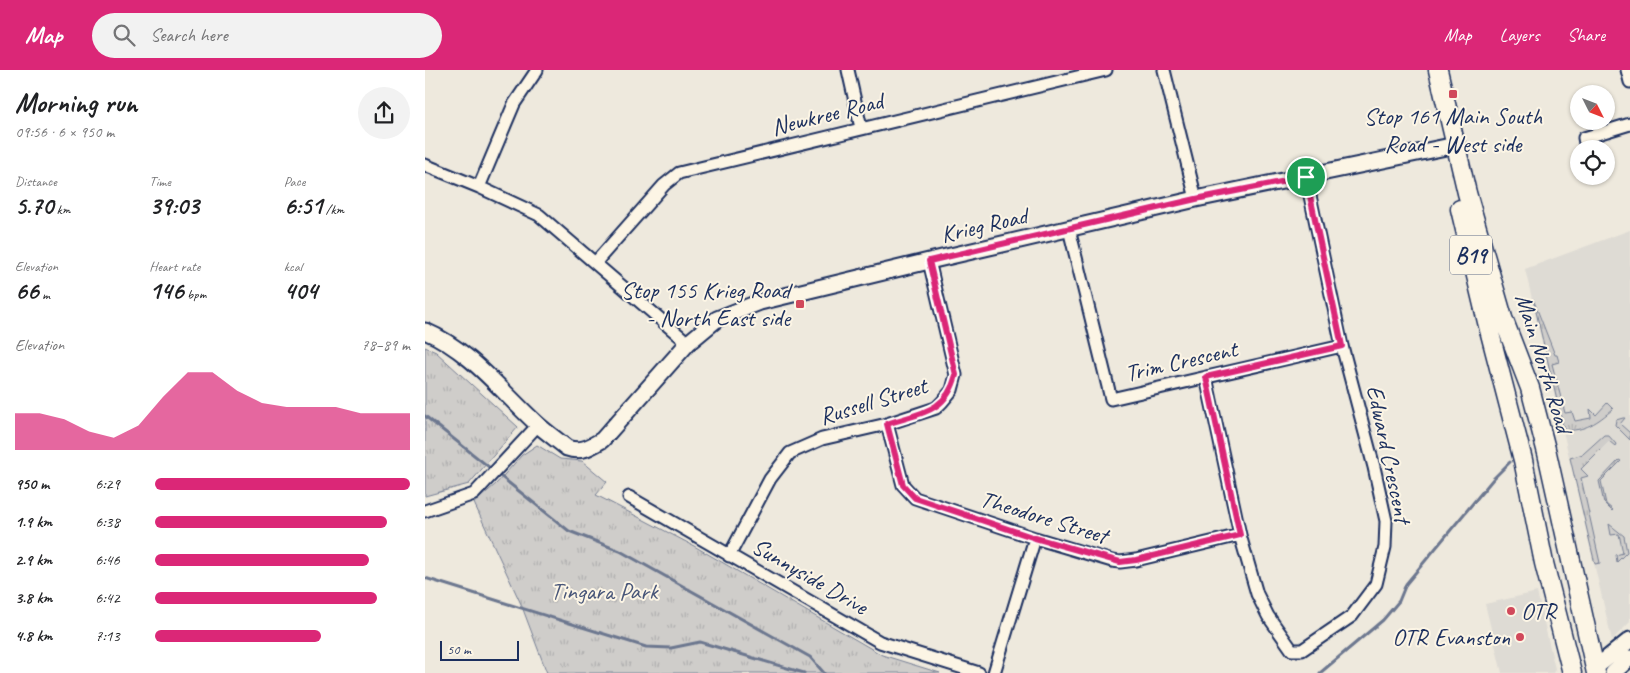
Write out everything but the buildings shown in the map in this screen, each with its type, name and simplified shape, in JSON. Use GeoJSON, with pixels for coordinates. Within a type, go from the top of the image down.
{"type":"FeatureCollection","features":[{"type":"Feature","properties":{"kind":"main road","name":"Main North Road"},"geometry":{"type":"LineString","coordinates":[[1428,70],[1487,322],[1523,460],[1544,563],[1571,673]]}},
{"type":"Feature","properties":{"kind":"main road","name":"Main North Road"},"geometry":{"type":"LineString","coordinates":[[1439,70],[1467,193],[1503,318],[1530,388],[1547,453],[1592,671]]}},
{"type":"Feature","properties":{"kind":"main road"},"geometry":{"type":"LineString","coordinates":[[1451,124],[1446,147],[1459,160]]}},
{"type":"Feature","properties":{"kind":"street"},"geometry":{"type":"LineString","coordinates":[[479,187],[514,104],[537,70]]}},
{"type":"Feature","properties":{"kind":"street"},"geometry":{"type":"LineString","coordinates":[[848,70],[861,128]]}},
{"type":"Feature","properties":{"kind":"street","name":"Newkree Road"},"geometry":{"type":"LineString","coordinates":[[595,263],[664,185],[679,173],[1105,70]]}},
{"type":"Feature","properties":{"kind":"street"},"geometry":{"type":"LineString","coordinates":[[1164,70],[1196,199]]}},
{"type":"Feature","properties":{"kind":"street"},"geometry":{"type":"LineString","coordinates":[[1627,70],[1630,82]]}},
{"type":"Feature","properties":{"kind":"street"},"geometry":{"type":"LineString","coordinates":[[1584,140],[1584,138],[1630,124]]}},
{"type":"Feature","properties":{"kind":"street","name":"Krieg Road"},"geometry":{"type":"LineString","coordinates":[[538,425],[567,448],[573,450],[585,449],[602,440],[688,343],[717,319],[760,302],[1196,199],[1446,147]]}},
{"type":"Feature","properties":{"kind":"street"},"geometry":{"type":"LineString","coordinates":[[425,165],[479,187],[539,215],[688,343]]}},
{"type":"Feature","properties":{"kind":"street","name":"Edward Crescent"},"geometry":{"type":"LineString","coordinates":[[1206,377],[1240,535],[1257,594],[1268,616],[1292,650],[1302,650],[1352,616],[1376,584],[1385,547],[1386,521],[1374,467],[1342,346],[1306,177]]}},
{"type":"Feature","properties":{"kind":"street","name":"Trim Crescent"},"geometry":{"type":"LineString","coordinates":[[1069,229],[1111,399],[1342,346]]}},
{"type":"Feature","properties":{"kind":"street","name":"Russell Street"},"geometry":{"type":"LineString","coordinates":[[729,556],[770,479],[790,453],[822,439],[887,424],[935,408],[943,402],[951,390],[956,375],[929,261]]}},
{"type":"Feature","properties":{"kind":"street"},"geometry":{"type":"LineString","coordinates":[[425,331],[440,337],[467,356],[538,425],[474,494],[425,511]]}},
{"type":"Feature","properties":{"kind":"street","name":"Theodore Street"},"geometry":{"type":"LineString","coordinates":[[887,424],[903,485],[915,498],[1035,538],[1120,562],[1136,560],[1240,535]]}},
{"type":"Feature","properties":{"kind":"street","name":"Sunnyside Drive"},"geometry":{"type":"LineString","coordinates":[[629,497],[880,642],[979,673]]}},
{"type":"Feature","properties":{"kind":"street"},"geometry":{"type":"LineString","coordinates":[[994,673],[1035,538]]}},
{"type":"Feature","properties":{"kind":"street"},"geometry":{"type":"LineString","coordinates":[[1592,671],[1630,640]]}},
{"type":"Feature","properties":{"kind":"street"},"geometry":{"type":"LineString","coordinates":[[1613,673],[1630,658]]}},
{"type":"Feature","properties":{"kind":"shaded area"},"geometry":{"type":"Polygon","coordinates":[[[1630,230],[1630,622],[1612,640],[1525,269],[1630,230]]]}},
{"type":"Feature","properties":{"kind":"shaded area","name":"OTR Evanston"},"geometry":{"type":"Polygon","coordinates":[[[1537,592],[1555,669],[1553,673],[1502,673],[1485,604],[1537,592]]]}},
{"type":"Feature","properties":{"kind":"green space"},"geometry":{"type":"Polygon","coordinates":[[[1533,299],[1559,362],[1552,364],[1565,413],[1572,412],[1575,421],[1591,418],[1590,409],[1596,415],[1607,403],[1613,409],[1584,428],[1564,430],[1533,299]]]}},
{"type":"Feature","properties":{"kind":"green space"},"geometry":{"type":"Polygon","coordinates":[[[425,347],[436,352],[518,427],[469,484],[425,496],[425,347]]]}},
{"type":"Feature","properties":{"kind":"green space"},"geometry":{"type":"Polygon","coordinates":[[[1625,418],[1620,424],[1630,433],[1630,440],[1615,425],[1616,420],[1625,418]]]}},
{"type":"Feature","properties":{"kind":"green space"},"geometry":{"type":"Polygon","coordinates":[[[1604,435],[1608,435],[1616,444],[1615,446],[1609,441],[1581,469],[1588,476],[1581,478],[1600,563],[1595,564],[1570,458],[1583,454],[1604,435]]]}},
{"type":"Feature","properties":{"kind":"green space","name":"Tingara Park"},"geometry":{"type":"Polygon","coordinates":[[[537,445],[560,459],[582,461],[607,482],[596,495],[694,546],[882,655],[940,673],[547,673],[521,604],[474,503],[496,484],[522,455],[537,445]]]}},
{"type":"Feature","properties":{"kind":"green space"},"geometry":{"type":"Polygon","coordinates":[[[1619,460],[1621,461],[1601,481],[1606,504],[1612,511],[1604,503],[1599,481],[1619,460]]]}},
{"type":"Feature","properties":{"kind":"green space"},"geometry":{"type":"Polygon","coordinates":[[[1609,524],[1624,536],[1627,552],[1617,562],[1616,555],[1623,553],[1619,534],[1611,535],[1609,524]]]}},
{"type":"Feature","properties":{"kind":"waterway"},"geometry":{"type":"LineString","coordinates":[[425,416],[569,531],[620,551],[810,657],[824,673]]}},
{"type":"Feature","properties":{"kind":"waterway"},"geometry":{"type":"LineString","coordinates":[[1320,673],[1383,620],[1399,601],[1406,584],[1493,479],[1510,462]]}},
{"type":"Feature","properties":{"kind":"waterway"},"geometry":{"type":"LineString","coordinates":[[425,578],[646,647],[671,648],[700,642],[804,673]]}},
{"type":"Feature","properties":{"kind":"place","name":"Stop 161 Main South Road - West side"},"geometry":{"type":"Point","coordinates":[1453,94]}},
{"type":"Feature","properties":{"kind":"place","name":"Stop 155 Krieg Road - North East side"},"geometry":{"type":"Point","coordinates":[800,304]}},
{"type":"Feature","properties":{"kind":"place","name":"OTR"},"geometry":{"type":"Point","coordinates":[1511,611]}},
{"type":"Feature","properties":{"kind":"place","name":"OTR Evanston"},"geometry":{"type":"Point","coordinates":[1520,637]}},
{"type":"Feature","properties":{"kind":"route"},"geometry":{"type":"LineString","coordinates":[[1306,177],[1342,346],[1206,377],[1240,535],[1136,560],[1112,561],[1035,538],[915,498],[906,490],[887,424],[935,408],[943,402],[951,390],[956,375],[929,261],[1196,199],[1306,177]]}}]}
